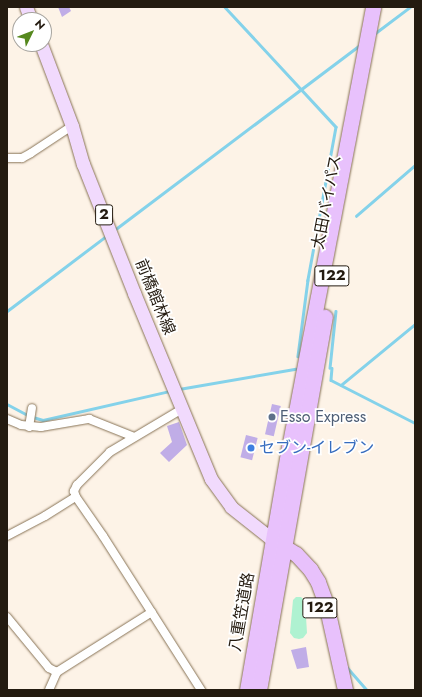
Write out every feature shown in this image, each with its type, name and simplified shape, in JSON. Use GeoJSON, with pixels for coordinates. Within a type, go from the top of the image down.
{"type":"FeatureCollection","features":[{"type":"Feature","properties":{"kind":"highway","name":"太田バイパス"},"geometry":{"type":"LineString","coordinates":[[280,547],[373,7]]}},
{"type":"Feature","properties":{"kind":"highway","name":"太田バイパス"},"geometry":{"type":"LineString","coordinates":[[280,547],[312,387],[382,7]]}},
{"type":"Feature","properties":{"kind":"highway","name":"八重笠道路"},"geometry":{"type":"LineString","coordinates":[[247,690],[280,547]]}},
{"type":"Feature","properties":{"kind":"highway","name":"八重笠道路"},"geometry":{"type":"LineString","coordinates":[[259,690],[280,547]]}},
{"type":"Feature","properties":{"kind":"highway","name":"122"},"geometry":{"type":"LineString","coordinates":[[280,547],[304,575],[314,591],[322,620],[336,690]]}},
{"type":"Feature","properties":{"kind":"highway","name":"122"},"geometry":{"type":"LineString","coordinates":[[280,547],[305,562],[320,587],[345,690]]}},
{"type":"Feature","properties":{"kind":"main road","name":"前橋館林線"},"geometry":{"type":"LineString","coordinates":[[44,52],[72,126],[83,164],[211,479],[218,491],[239,515],[280,547]]}},
{"type":"Feature","properties":{"kind":"street"},"geometry":{"type":"LineString","coordinates":[[7,158],[22,158],[72,126]]}},
{"type":"Feature","properties":{"kind":"street"},"geometry":{"type":"LineString","coordinates":[[182,409],[110,452],[77,485],[74,491],[76,497],[152,612],[201,690]]}},
{"type":"Feature","properties":{"kind":"street"},"geometry":{"type":"LineString","coordinates":[[30,424],[32,410]]}},
{"type":"Feature","properties":{"kind":"street"},"geometry":{"type":"LineString","coordinates":[[7,419],[41,427],[89,419],[134,437]]}},
{"type":"Feature","properties":{"kind":"street"},"geometry":{"type":"LineString","coordinates":[[7,536],[45,516],[76,497]]}},
{"type":"Feature","properties":{"kind":"street"},"geometry":{"type":"LineString","coordinates":[[49,690],[57,672],[152,612]]}},
{"type":"Feature","properties":{"kind":"street"},"geometry":{"type":"LineString","coordinates":[[7,616],[49,668],[57,672]]}},
{"type":"Feature","properties":{"kind":"green space"},"geometry":{"type":"Polygon","coordinates":[[[296,597],[301,597],[305,601],[307,633],[303,638],[299,639],[294,638],[290,633],[293,600],[296,597]]]}},
{"type":"Feature","properties":{"kind":"building"},"geometry":{"type":"Polygon","coordinates":[[[58,7],[69,7],[71,11],[62,17],[58,7]]]}},
{"type":"Feature","properties":{"kind":"building"},"geometry":{"type":"Polygon","coordinates":[[[272,404],[281,406],[274,436],[265,434],[272,404]]]}},
{"type":"Feature","properties":{"kind":"building"},"geometry":{"type":"Polygon","coordinates":[[[179,422],[187,445],[169,462],[160,453],[172,442],[167,426],[179,422]]]}},
{"type":"Feature","properties":{"kind":"building"},"geometry":{"type":"Polygon","coordinates":[[[246,435],[258,438],[252,460],[240,457],[246,435]]]}},
{"type":"Feature","properties":{"kind":"building"},"geometry":{"type":"Polygon","coordinates":[[[306,647],[309,667],[297,669],[291,650],[306,647]]]}},
{"type":"Feature","properties":{"kind":"waterway"},"geometry":{"type":"LineString","coordinates":[[225,7],[336,127],[308,280],[298,356]]}},
{"type":"Feature","properties":{"kind":"waterway"},"geometry":{"type":"LineString","coordinates":[[374,34],[410,7]]}},
{"type":"Feature","properties":{"kind":"waterway"},"geometry":{"type":"LineString","coordinates":[[113,231],[360,45]]}},
{"type":"Feature","properties":{"kind":"waterway"},"geometry":{"type":"LineString","coordinates":[[356,216],[415,165]]}},
{"type":"Feature","properties":{"kind":"waterway"},"geometry":{"type":"LineString","coordinates":[[7,311],[106,236]]}},
{"type":"Feature","properties":{"kind":"waterway"},"geometry":{"type":"LineString","coordinates":[[336,311],[330,368],[332,368],[331,380],[415,423]]}},
{"type":"Feature","properties":{"kind":"waterway"},"geometry":{"type":"LineString","coordinates":[[341,385],[415,324]]}},
{"type":"Feature","properties":{"kind":"waterway"},"geometry":{"type":"LineString","coordinates":[[179,389],[295,369]]}},
{"type":"Feature","properties":{"kind":"waterway"},"geometry":{"type":"LineString","coordinates":[[33,417],[43,420],[170,391]]}},
{"type":"Feature","properties":{"kind":"waterway"},"geometry":{"type":"LineString","coordinates":[[7,404],[28,415]]}},
{"type":"Feature","properties":{"kind":"waterway"},"geometry":{"type":"LineString","coordinates":[[347,667],[367,690]]}},
{"type":"Feature","properties":{"kind":"place","name":"Esso Express"},"geometry":{"type":"Point","coordinates":[272,417]}},
{"type":"Feature","properties":{"kind":"place","name":"セブン-イレブン"},"geometry":{"type":"Point","coordinates":[251,448]}}]}
